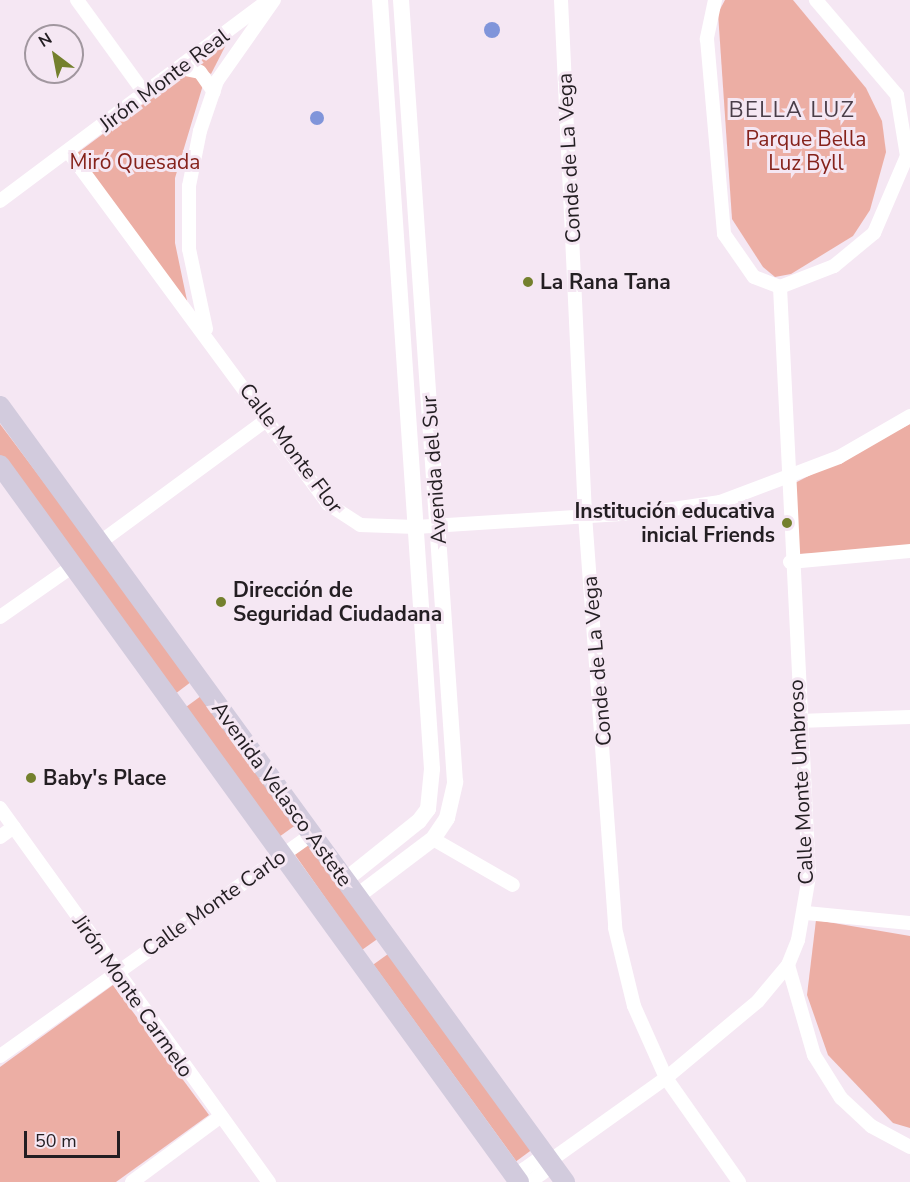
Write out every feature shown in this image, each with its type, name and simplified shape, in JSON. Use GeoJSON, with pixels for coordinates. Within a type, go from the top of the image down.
{"type":"FeatureCollection","features":[{"type":"Feature","properties":{"kind":"main road","name":"Avenida Velasco Astete"},"geometry":{"type":"LineString","coordinates":[[0,406],[390,944],[551,1160],[564,1182]]}},
{"type":"Feature","properties":{"kind":"main road","name":"Avenida Velasco Astete"},"geometry":{"type":"LineString","coordinates":[[0,465],[285,853],[519,1182]]}},
{"type":"Feature","properties":{"kind":"main road"},"geometry":{"type":"LineString","coordinates":[[175,704],[203,684]]}},
{"type":"Feature","properties":{"kind":"main road"},"geometry":{"type":"LineString","coordinates":[[363,963],[390,944]]}},
{"type":"Feature","properties":{"kind":"street"},"geometry":{"type":"LineString","coordinates":[[77,0],[145,94]]}},
{"type":"Feature","properties":{"kind":"street","name":"Jirón Monte Real"},"geometry":{"type":"LineString","coordinates":[[0,201],[269,0]]}},
{"type":"Feature","properties":{"kind":"street","name":"Calle Monte Flor"},"geometry":{"type":"LineString","coordinates":[[209,339],[189,249],[189,186],[214,92],[274,0]]}},
{"type":"Feature","properties":{"kind":"street","name":"Avenida del Sur"},"geometry":{"type":"LineString","coordinates":[[344,881],[406,835],[428,809],[430,795],[416,527],[380,0]]}},
{"type":"Feature","properties":{"kind":"street","name":"Avenida del Sur"},"geometry":{"type":"LineString","coordinates":[[356,897],[433,839],[447,818],[455,782],[401,0]]}},
{"type":"Feature","properties":{"kind":"street","name":"Conde de La Vega"},"geometry":{"type":"LineString","coordinates":[[561,0],[585,515],[615,928],[634,1006],[666,1078],[739,1182]]}},
{"type":"Feature","properties":{"kind":"street"},"geometry":{"type":"LineString","coordinates":[[715,0],[707,50],[724,234],[754,277],[780,287],[834,266],[874,233],[907,156],[897,95],[816,0]]}},
{"type":"Feature","properties":{"kind":"street"},"geometry":{"type":"LineString","coordinates":[[180,68],[200,72],[214,92]]}},
{"type":"Feature","properties":{"kind":"street","name":"Calle Monte Flor"},"geometry":{"type":"LineString","coordinates":[[68,152],[267,419],[344,518],[381,528],[416,527],[585,515],[720,502],[786,480],[870,442],[910,417]]}},
{"type":"Feature","properties":{"kind":"street"},"geometry":{"type":"LineString","coordinates":[[393,191],[415,191]]}},
{"type":"Feature","properties":{"kind":"street","name":"Calle Monte Umbroso"},"geometry":{"type":"LineString","coordinates":[[519,1182],[530,1182],[551,1160],[666,1078],[772,985],[788,965],[806,913],[808,876],[786,480],[780,287]]}},
{"type":"Feature","properties":{"kind":"street"},"geometry":{"type":"LineString","coordinates":[[99,543],[267,419]]}},
{"type":"Feature","properties":{"kind":"street"},"geometry":{"type":"LineString","coordinates":[[790,562],[910,551]]}},
{"type":"Feature","properties":{"kind":"street"},"geometry":{"type":"LineString","coordinates":[[0,617],[73,566]]}},
{"type":"Feature","properties":{"kind":"street"},"geometry":{"type":"LineString","coordinates":[[798,721],[910,717]]}},
{"type":"Feature","properties":{"kind":"street","name":"Jirón Monte Carmelo"},"geometry":{"type":"LineString","coordinates":[[0,808],[220,1117],[269,1182]]}},
{"type":"Feature","properties":{"kind":"street"},"geometry":{"type":"LineString","coordinates":[[0,837],[14,827]]}},
{"type":"Feature","properties":{"kind":"street","name":"Calle Monte Carlo"},"geometry":{"type":"LineString","coordinates":[[0,1056],[115,971],[312,834]]}},
{"type":"Feature","properties":{"kind":"street"},"geometry":{"type":"LineString","coordinates":[[433,839],[513,885]]}},
{"type":"Feature","properties":{"kind":"street"},"geometry":{"type":"LineString","coordinates":[[806,913],[910,923]]}},
{"type":"Feature","properties":{"kind":"street"},"geometry":{"type":"LineString","coordinates":[[788,965],[814,1055],[841,1098],[871,1126],[910,1147]]}},
{"type":"Feature","properties":{"kind":"street"},"geometry":{"type":"LineString","coordinates":[[772,985],[793,988]]}},
{"type":"Feature","properties":{"kind":"street"},"geometry":{"type":"LineString","coordinates":[[132,1182],[220,1117]]}},
{"type":"Feature","properties":{"kind":"green space","name":"Parque Bella Luz Byll"},"geometry":{"type":"Polygon","coordinates":[[[725,0],[793,0],[866,88],[882,121],[886,152],[870,210],[853,236],[791,274],[775,277],[763,267],[732,219],[718,13],[725,0]]]}},
{"type":"Feature","properties":{"kind":"green space"},"geometry":{"type":"Polygon","coordinates":[[[232,33],[211,74],[196,65],[232,33]]]}},
{"type":"Feature","properties":{"kind":"green space","name":"Miró Quesada"},"geometry":{"type":"Polygon","coordinates":[[[185,73],[192,73],[203,85],[175,178],[175,243],[189,310],[76,154],[185,73]]]}},
{"type":"Feature","properties":{"kind":"green space"},"geometry":{"type":"Polygon","coordinates":[[[0,424],[193,680],[167,700],[0,479],[0,424]]]}},
{"type":"Feature","properties":{"kind":"green space"},"geometry":{"type":"Polygon","coordinates":[[[910,424],[910,551],[796,554],[793,484],[910,424]]]}},
{"type":"Feature","properties":{"kind":"green space"},"geometry":{"type":"Polygon","coordinates":[[[201,696],[295,825],[280,837],[186,707],[201,696]]]}},
{"type":"Feature","properties":{"kind":"green space"},"geometry":{"type":"Polygon","coordinates":[[[308,840],[377,939],[362,950],[292,851],[308,840]]]}},
{"type":"Feature","properties":{"kind":"green space"},"geometry":{"type":"Polygon","coordinates":[[[816,920],[910,936],[910,1128],[893,1123],[828,1055],[807,995],[816,920]]]}},
{"type":"Feature","properties":{"kind":"green space"},"geometry":{"type":"Polygon","coordinates":[[[388,954],[531,1151],[516,1161],[373,965],[388,954]]]}},
{"type":"Feature","properties":{"kind":"green space"},"geometry":{"type":"Polygon","coordinates":[[[113,985],[209,1115],[116,1182],[0,1182],[0,1067],[113,985]]]}},
{"type":"Feature","properties":{"kind":"water"},"geometry":{"type":"Polygon","coordinates":[[[492,22],[500,30],[492,38],[484,30],[492,22]]]}},
{"type":"Feature","properties":{"kind":"water"},"geometry":{"type":"Polygon","coordinates":[[[314,111],[320,111],[324,118],[320,125],[314,125],[310,121],[310,115],[314,111]]]}},
{"type":"Feature","properties":{"kind":"place","name":"La Rana Tana"},"geometry":{"type":"Point","coordinates":[528,282]}},
{"type":"Feature","properties":{"kind":"place","name":"Institución educativa inicial Friends"},"geometry":{"type":"Point","coordinates":[787,523]}},
{"type":"Feature","properties":{"kind":"place","name":"Dirección de Seguridad Ciudadana"},"geometry":{"type":"Point","coordinates":[221,602]}},
{"type":"Feature","properties":{"kind":"place","name":"Baby's Place"},"geometry":{"type":"Point","coordinates":[31,778]}},
{"type":"Feature","properties":{"kind":"district","name":"BELLA LUZ"},"geometry":{"type":"Point","coordinates":[792,111]}}]}
